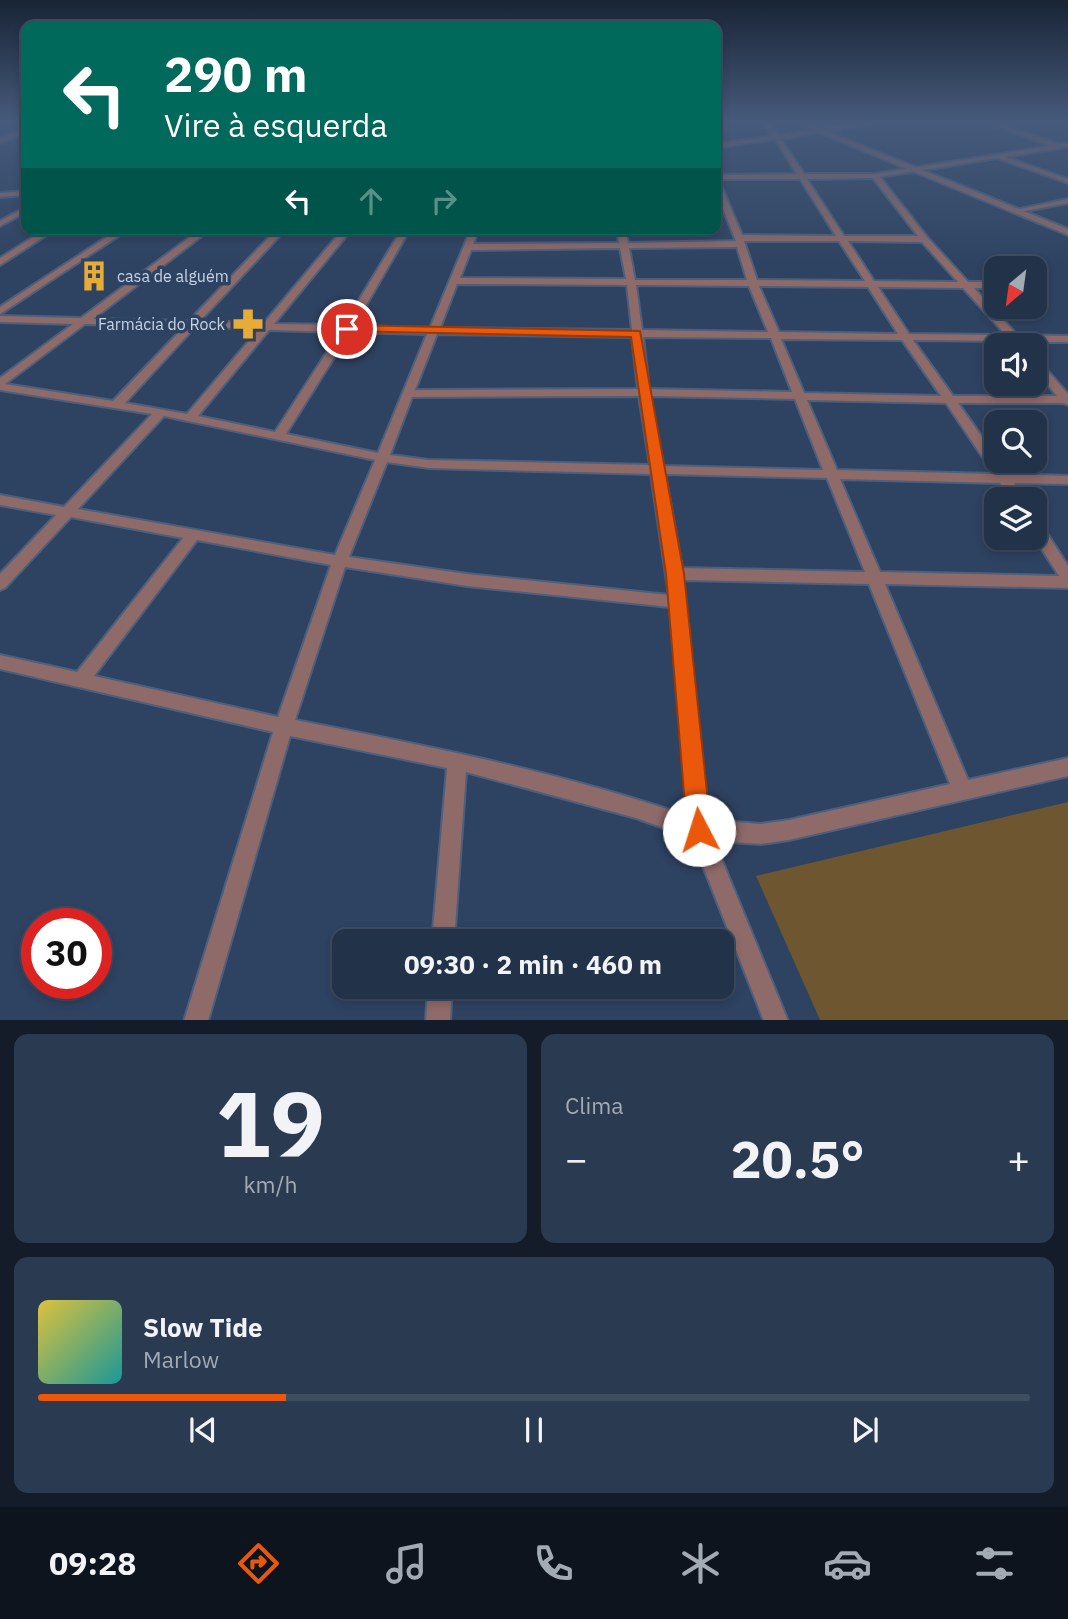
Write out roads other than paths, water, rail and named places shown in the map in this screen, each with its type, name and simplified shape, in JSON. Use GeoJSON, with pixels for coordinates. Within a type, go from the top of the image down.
{"type":"FeatureCollection","features":[{"type":"Feature","properties":{"kind":"street"},"geometry":{"type":"LineString","coordinates":[[796,169],[905,338],[1011,487]]}},
{"type":"Feature","properties":{"kind":"street"},"geometry":{"type":"LineString","coordinates":[[912,169],[1068,232]]}},
{"type":"Feature","properties":{"kind":"street"},"geometry":{"type":"LineString","coordinates":[[721,177],[875,176],[932,169]]}},
{"type":"Feature","properties":{"kind":"street"},"geometry":{"type":"LineString","coordinates":[[1031,169],[1068,181]]}},
{"type":"Feature","properties":{"kind":"street"},"geometry":{"type":"LineString","coordinates":[[875,176],[924,239],[1009,333]]}},
{"type":"Feature","properties":{"kind":"street"},"geometry":{"type":"LineString","coordinates":[[0,195],[21,193]]}},
{"type":"Feature","properties":{"kind":"street"},"geometry":{"type":"LineString","coordinates":[[721,195],[740,241],[753,283],[962,789]]}},
{"type":"Feature","properties":{"kind":"street"},"geometry":{"type":"LineString","coordinates":[[1014,211],[1068,201]]}},
{"type":"Feature","properties":{"kind":"street"},"geometry":{"type":"LineString","coordinates":[[0,224],[21,212]]}},
{"type":"Feature","properties":{"kind":"street"},"geometry":{"type":"LineString","coordinates":[[0,262],[43,235]]}},
{"type":"Feature","properties":{"kind":"street"},"geometry":{"type":"LineString","coordinates":[[0,311],[116,235]]}},
{"type":"Feature","properties":{"kind":"street"},"geometry":{"type":"LineString","coordinates":[[0,385],[199,235]]}},
{"type":"Feature","properties":{"kind":"street"},"geometry":{"type":"LineString","coordinates":[[116,405],[276,235]]}},
{"type":"Feature","properties":{"kind":"street"},"geometry":{"type":"LineString","coordinates":[[190,418],[343,235]]}},
{"type":"Feature","properties":{"kind":"street"},"geometry":{"type":"LineString","coordinates":[[279,435],[347,329],[402,235]]}},
{"type":"Feature","properties":{"kind":"street"},"geometry":{"type":"LineString","coordinates":[[197,1020],[284,726],[340,561],[473,235]]}},
{"type":"Feature","properties":{"kind":"street"},"geometry":{"type":"LineString","coordinates":[[469,247],[622,237],[740,241],[924,239]]}},
{"type":"Feature","properties":{"kind":"street"},"geometry":{"type":"LineString","coordinates":[[622,237],[631,281],[644,392],[675,574],[699,830],[776,1020]]}},
{"type":"Feature","properties":{"kind":"street"},"geometry":{"type":"LineString","coordinates":[[455,281],[984,285]]}},
{"type":"Feature","properties":{"kind":"street"},"geometry":{"type":"LineString","coordinates":[[0,319],[433,331],[984,340]]}},
{"type":"Feature","properties":{"kind":"street"},"geometry":{"type":"LineString","coordinates":[[1047,340],[1068,339]]}},
{"type":"Feature","properties":{"kind":"street"},"geometry":{"type":"LineString","coordinates":[[1047,377],[1067,400]]}},
{"type":"Feature","properties":{"kind":"street"},"geometry":{"type":"LineString","coordinates":[[0,385],[161,412],[384,458],[476,467],[1068,480]]}},
{"type":"Feature","properties":{"kind":"street"},"geometry":{"type":"LineString","coordinates":[[410,394],[644,392],[949,400],[1067,400]]}},
{"type":"Feature","properties":{"kind":"street"},"geometry":{"type":"LineString","coordinates":[[0,584],[161,412]]}},
{"type":"Feature","properties":{"kind":"street"},"geometry":{"type":"LineString","coordinates":[[0,500],[340,561],[513,587],[678,602]]}},
{"type":"Feature","properties":{"kind":"street"},"geometry":{"type":"LineString","coordinates":[[81,680],[193,535]]}},
{"type":"Feature","properties":{"kind":"street"},"geometry":{"type":"LineString","coordinates":[[1047,546],[1068,580]]}},
{"type":"Feature","properties":{"kind":"street"},"geometry":{"type":"LineString","coordinates":[[675,574],[1068,580]]}},
{"type":"Feature","properties":{"kind":"street"},"geometry":{"type":"LineString","coordinates":[[3,666],[81,680],[284,726],[457,761],[636,808],[699,830],[761,834],[789,830],[1068,767]]}},
{"type":"Feature","properties":{"kind":"street"},"geometry":{"type":"LineString","coordinates":[[444,929],[457,761]]}},
{"type":"Feature","properties":{"kind":"street"},"geometry":{"type":"LineString","coordinates":[[438,1020],[439,999]]}},
{"type":"Feature","properties":{"kind":"place","name":"casa de alguém"},"geometry":{"type":"Point","coordinates":[94,276]}},
{"type":"Feature","properties":{"kind":"place","name":"Farmácia do Rock"},"geometry":{"type":"Point","coordinates":[248,324]}}]}
